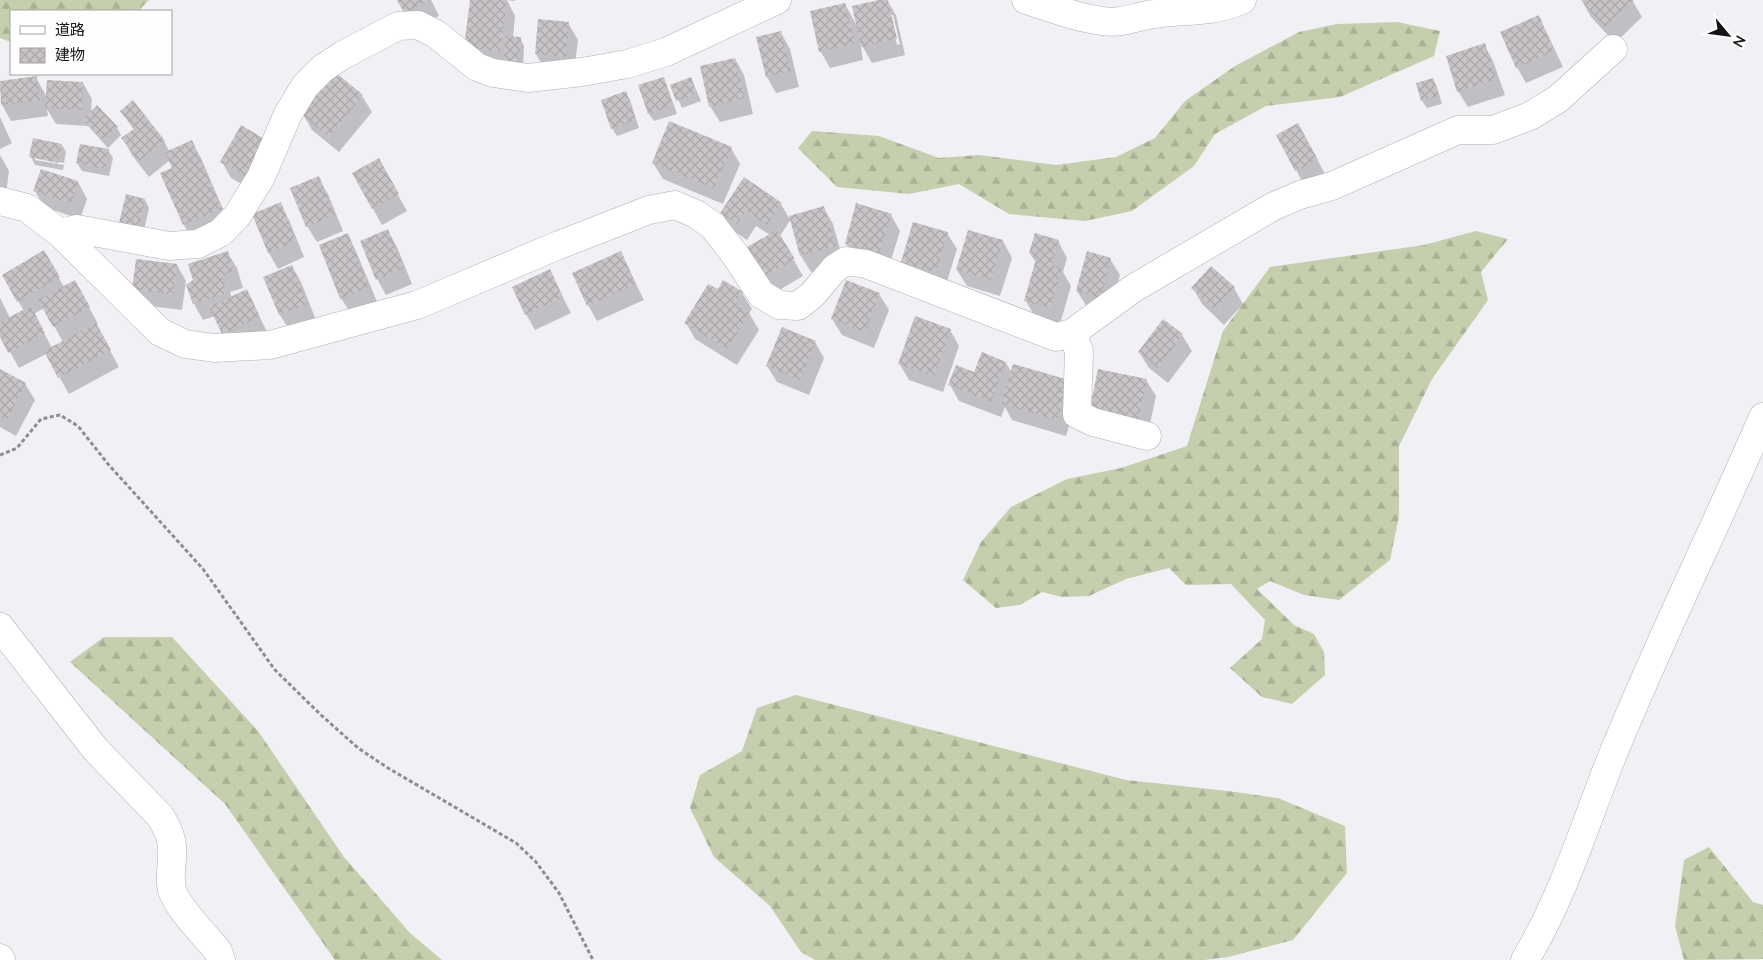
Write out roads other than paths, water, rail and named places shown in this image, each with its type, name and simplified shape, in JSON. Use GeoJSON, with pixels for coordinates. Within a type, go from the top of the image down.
{"type":"FeatureCollection","features":[{"type":"Feature","properties":{"kind":"street"},"geometry":{"type":"LineString","coordinates":[[60,232],[77,229],[169,246],[198,244],[220,233],[237,216],[261,176],[288,114],[305,86],[323,68],[343,55],[398,26],[418,25],[436,34],[477,67],[493,73],[528,78],[582,72],[627,64],[666,52],[777,0]]}},
{"type":"Feature","properties":{"kind":"street"},"geometry":{"type":"LineString","coordinates":[[1026,0],[1074,15],[1105,22],[1164,13],[1204,11],[1228,6],[1242,0]]}},
{"type":"Feature","properties":{"kind":"street"},"geometry":{"type":"LineString","coordinates":[[0,200],[27,208],[60,232],[160,332],[185,344],[214,348],[270,345],[417,305],[649,210],[675,205],[696,214],[713,226],[761,294],[779,305],[798,306],[812,295],[835,268],[846,261],[866,264],[1056,336],[1072,333],[1134,288],[1272,207],[1300,195],[1332,186],[1458,130],[1493,130],[1530,116],[1558,99],[1614,49]]}},
{"type":"Feature","properties":{"kind":"street"},"geometry":{"type":"LineString","coordinates":[[1072,333],[1079,351],[1077,414],[1093,422],[1147,436]]}},
{"type":"Feature","properties":{"kind":"street"},"geometry":{"type":"LineString","coordinates":[[1525,960],[1538,938],[1572,864],[1615,750],[1763,417]]}},
{"type":"Feature","properties":{"kind":"street"},"geometry":{"type":"LineString","coordinates":[[0,628],[96,750],[160,816],[167,827],[172,842],[172,889],[177,902],[218,951],[221,960]]}}]}
